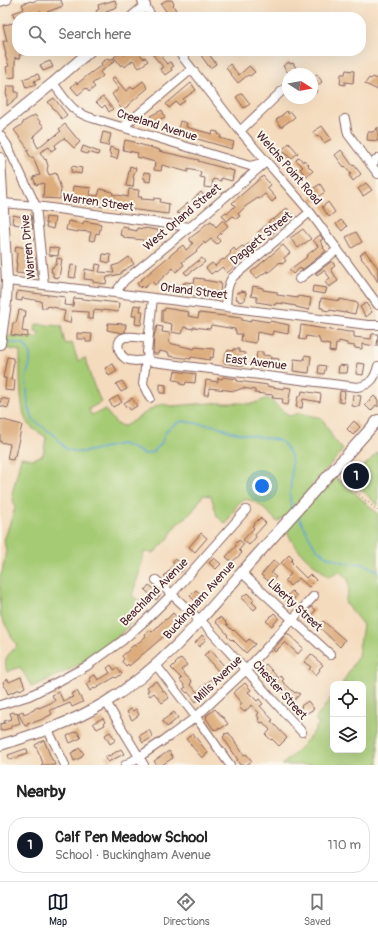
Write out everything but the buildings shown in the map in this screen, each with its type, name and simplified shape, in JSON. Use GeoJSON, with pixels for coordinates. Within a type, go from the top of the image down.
{"type":"FeatureCollection","features":[{"type":"Feature","properties":{"kind":"main road"},"geometry":{"type":"LineString","coordinates":[[136,12],[144,3]]}},
{"type":"Feature","properties":{"kind":"main road"},"geometry":{"type":"LineString","coordinates":[[0,126],[84,56]]}},
{"type":"Feature","properties":{"kind":"main road"},"geometry":{"type":"LineString","coordinates":[[0,158],[8,281],[0,340]]}},
{"type":"Feature","properties":{"kind":"main road","name":"Buckingham Avenue"},"geometry":{"type":"LineString","coordinates":[[0,745],[48,730],[79,716],[106,702],[156,665],[199,621],[378,420]]}},
{"type":"Feature","properties":{"kind":"street"},"geometry":{"type":"LineString","coordinates":[[0,2],[7,0]]}},
{"type":"Feature","properties":{"kind":"street"},"geometry":{"type":"LineString","coordinates":[[144,3],[149,12]]}},
{"type":"Feature","properties":{"kind":"street","name":"Welchs Point Road"},"geometry":{"type":"LineString","coordinates":[[182,56],[240,131],[310,212],[378,305]]}},
{"type":"Feature","properties":{"kind":"street"},"geometry":{"type":"LineString","coordinates":[[123,127],[192,69]]}},
{"type":"Feature","properties":{"kind":"street","name":"Creeland Avenue"},"geometry":{"type":"LineString","coordinates":[[53,83],[70,105],[86,116],[95,120],[123,127],[250,166],[266,162]]}},
{"type":"Feature","properties":{"kind":"street"},"geometry":{"type":"LineString","coordinates":[[240,131],[282,91]]}},
{"type":"Feature","properties":{"kind":"street"},"geometry":{"type":"LineString","coordinates":[[345,119],[348,134],[378,174]]}},
{"type":"Feature","properties":{"kind":"street"},"geometry":{"type":"LineString","coordinates":[[0,135],[36,206]]}},
{"type":"Feature","properties":{"kind":"street"},"geometry":{"type":"LineString","coordinates":[[371,165],[378,158]]}},
{"type":"Feature","properties":{"kind":"street","name":"West Orland Street"},"geometry":{"type":"LineString","coordinates":[[114,293],[124,280],[190,227],[266,162]]}},
{"type":"Feature","properties":{"kind":"street","name":"Warren Street"},"geometry":{"type":"LineString","coordinates":[[3,203],[36,206],[190,227]]}},
{"type":"Feature","properties":{"kind":"street","name":"Warren Drive"},"geometry":{"type":"LineString","coordinates":[[36,206],[44,285]]}},
{"type":"Feature","properties":{"kind":"street","name":"Daggett Street"},"geometry":{"type":"LineString","coordinates":[[226,307],[229,285],[233,277],[310,212]]}},
{"type":"Feature","properties":{"kind":"street"},"geometry":{"type":"LineString","coordinates":[[299,279],[337,250]]}},
{"type":"Feature","properties":{"kind":"street","name":"Orland Street"},"geometry":{"type":"LineString","coordinates":[[8,281],[378,325]]}},
{"type":"Feature","properties":{"kind":"street"},"geometry":{"type":"LineString","coordinates":[[150,398],[143,384],[153,298]]}},
{"type":"Feature","properties":{"kind":"street","name":"East Avenue"},"geometry":{"type":"LineString","coordinates":[[148,339],[122,338],[118,344],[120,353],[126,359],[138,361],[147,359],[153,362],[357,387],[366,385],[371,381],[376,374],[378,366]]}},
{"type":"Feature","properties":{"kind":"street","name":"Beachland Avenue"},"geometry":{"type":"LineString","coordinates":[[0,705],[29,696],[59,681],[87,666],[122,641],[146,620],[171,594],[246,510]]}},
{"type":"Feature","properties":{"kind":"street","name":"Liberty Street"},"geometry":{"type":"LineString","coordinates":[[242,573],[331,655]]}},
{"type":"Feature","properties":{"kind":"street","name":"Chester Street"},"geometry":{"type":"LineString","coordinates":[[156,580],[204,624],[302,732]]}},
{"type":"Feature","properties":{"kind":"street","name":"Mills Avenue"},"geometry":{"type":"LineString","coordinates":[[125,765],[139,757],[196,717],[246,670],[314,596]]}},
{"type":"Feature","properties":{"kind":"street"},"geometry":{"type":"LineString","coordinates":[[156,665],[196,717],[230,765]]}},
{"type":"Feature","properties":{"kind":"street"},"geometry":{"type":"LineString","coordinates":[[106,702],[144,765]]}},
{"type":"Feature","properties":{"kind":"street"},"geometry":{"type":"LineString","coordinates":[[48,730],[65,765]]}},
{"type":"Feature","properties":{"kind":"path"},"geometry":{"type":"LineString","coordinates":[[337,477],[378,511]]}},
{"type":"Feature","properties":{"kind":"green space"},"geometry":{"type":"Polygon","coordinates":[[[36,324],[61,326],[64,340],[66,344],[72,343],[78,361],[85,358],[92,381],[101,402],[89,409],[91,415],[105,410],[118,425],[125,426],[161,404],[172,406],[211,403],[252,404],[268,398],[289,416],[300,413],[322,418],[333,438],[343,450],[286,516],[277,522],[260,505],[249,500],[244,500],[238,504],[226,524],[217,516],[211,496],[203,495],[192,512],[176,525],[168,539],[154,553],[144,552],[132,596],[143,604],[127,627],[112,643],[91,658],[32,687],[20,667],[7,672],[5,663],[6,660],[17,646],[0,615],[0,576],[6,551],[4,540],[15,508],[12,494],[21,457],[33,459],[43,455],[46,437],[29,426],[25,418],[21,389],[20,351],[5,348],[6,336],[38,338],[39,332],[35,331],[36,324]]]}},
{"type":"Feature","properties":{"kind":"green space"},"geometry":{"type":"Polygon","coordinates":[[[378,452],[378,506],[351,479],[378,452]]]}},
{"type":"Feature","properties":{"kind":"green space"},"geometry":{"type":"Polygon","coordinates":[[[334,477],[354,492],[378,514],[378,765],[282,765],[311,736],[319,723],[315,720],[330,699],[330,753],[366,753],[366,681],[344,681],[358,656],[363,625],[345,602],[349,588],[348,579],[340,572],[329,577],[317,567],[298,549],[289,535],[287,528],[334,477]]]}},
{"type":"Feature","properties":{"kind":"waterway"},"geometry":{"type":"LineString","coordinates":[[3,342],[24,344],[30,352],[30,363],[26,378],[28,404],[33,420],[53,434],[66,449],[77,452],[85,452],[121,444],[144,454],[153,452],[161,444],[166,431],[182,421],[217,426],[232,432],[278,440],[284,444],[291,455],[292,467],[290,495],[291,509],[293,511]]}},
{"type":"Feature","properties":{"kind":"waterway"},"geometry":{"type":"LineString","coordinates":[[298,516],[315,547],[326,556],[345,563],[364,564],[378,571]]}},
{"type":"Feature","properties":{"kind":"place","name":"Calf Pen Meadow School"},"geometry":{"type":"Point","coordinates":[356,476]}}]}
